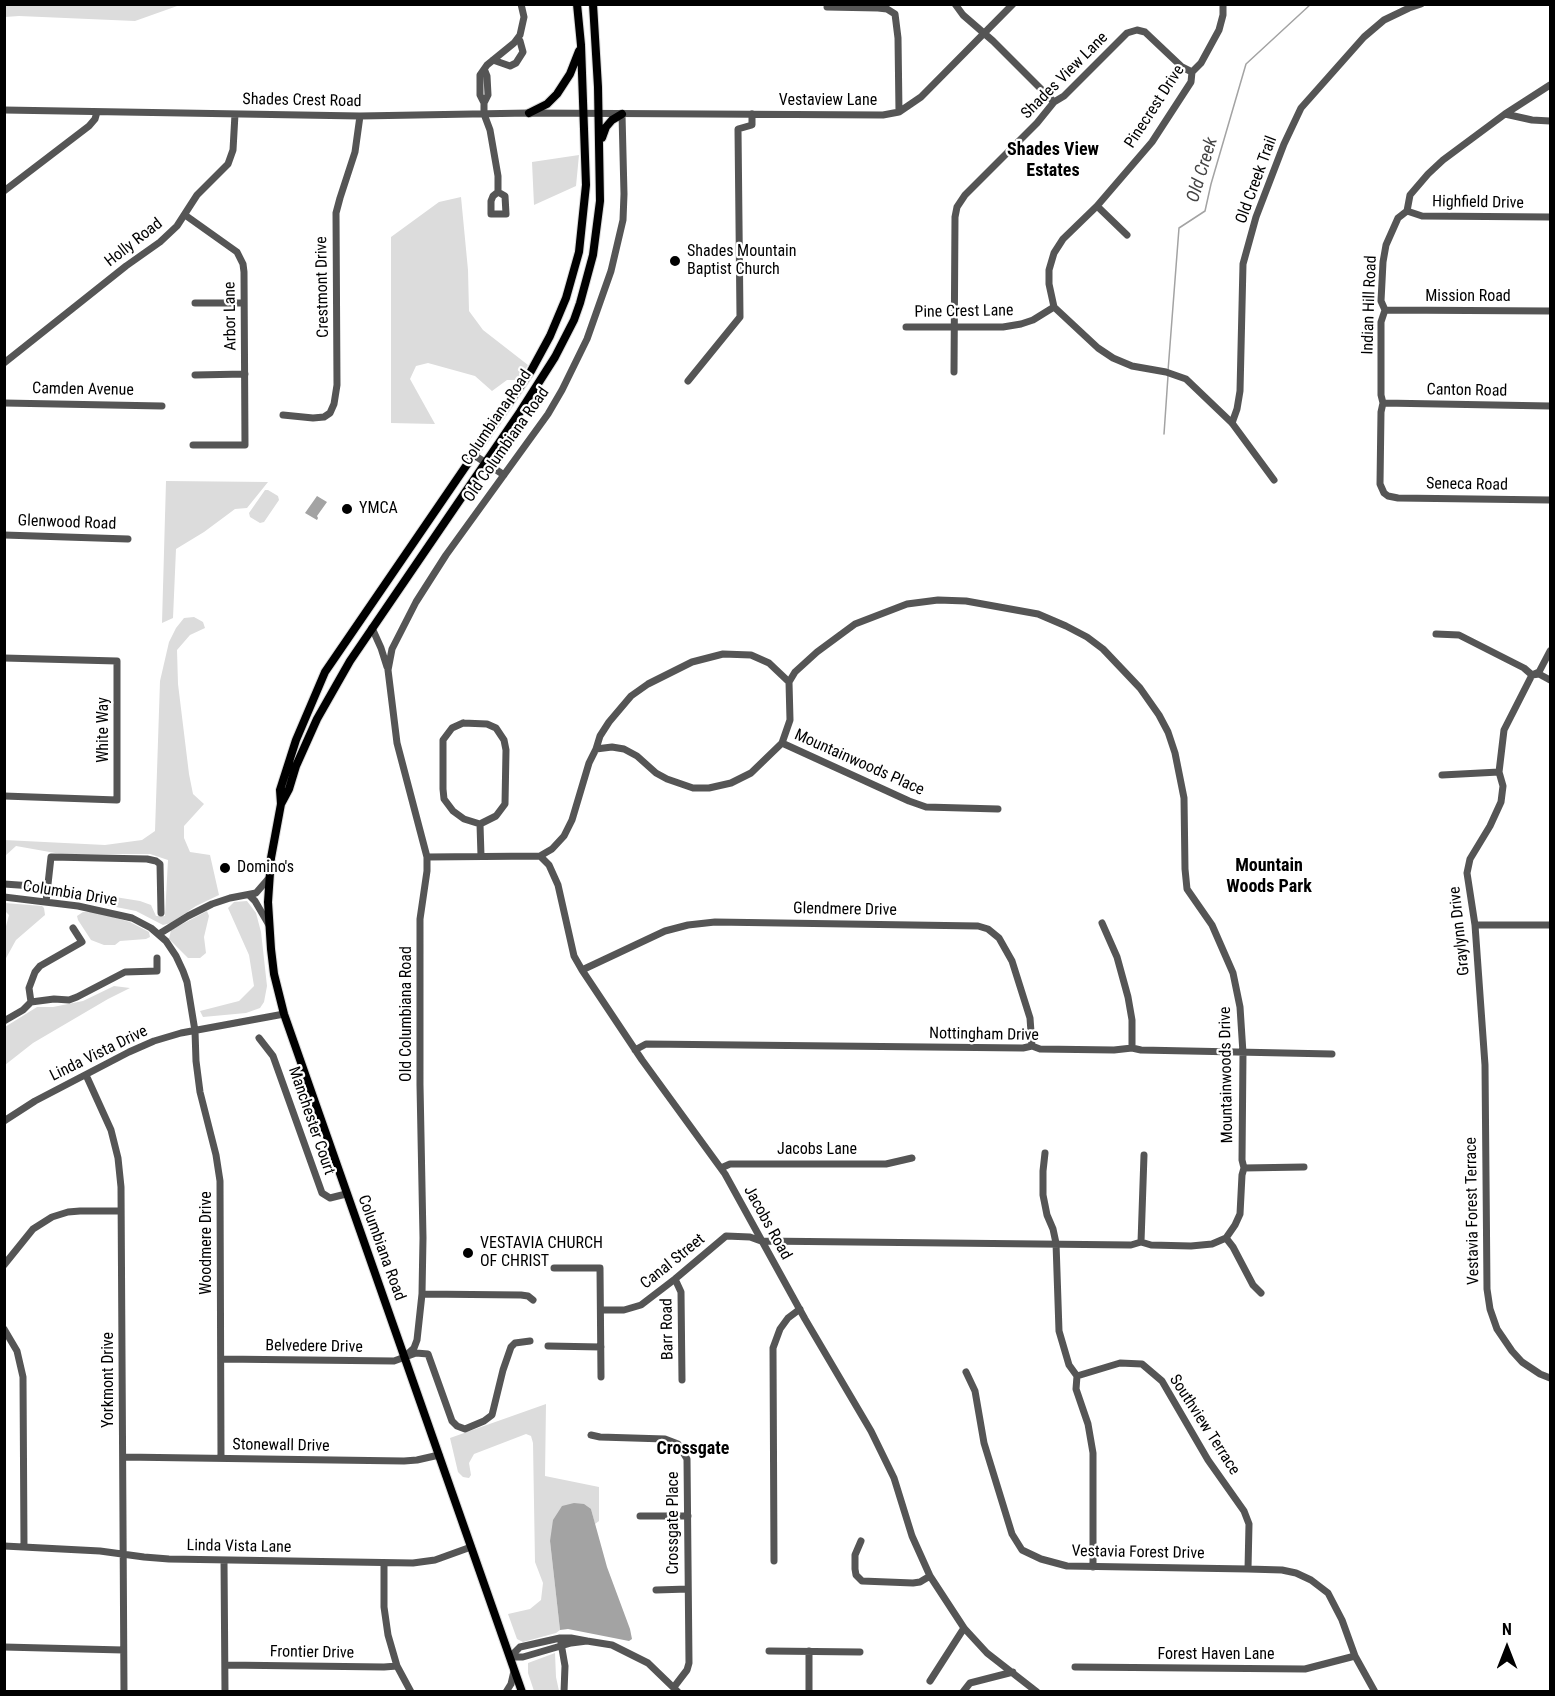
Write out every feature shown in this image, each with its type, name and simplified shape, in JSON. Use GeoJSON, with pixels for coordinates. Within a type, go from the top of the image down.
{"type":"FeatureCollection","features":[{"type":"Feature","properties":{"kind":"main road","name":"Columbiana Road"},"geometry":{"type":"LineString","coordinates":[[522,1692],[284,1014],[274,974],[269,925],[269,878],[281,804],[280,789],[306,713],[325,672],[504,412],[543,351],[566,298],[579,252],[586,185],[581,45],[577,4]]}},
{"type":"Feature","properties":{"kind":"main road","name":"Columbiana Road"},"geometry":{"type":"LineString","coordinates":[[281,804],[308,739],[350,661],[555,357],[565,340],[580,303],[597,234],[601,185],[593,4]]}},
{"type":"Feature","properties":{"kind":"main road"},"geometry":{"type":"LineString","coordinates":[[529,113],[547,104],[557,94],[570,74],[581,45]]}},
{"type":"Feature","properties":{"kind":"main road"},"geometry":{"type":"LineString","coordinates":[[600,144],[606,127],[622,114]]}},
{"type":"Feature","properties":{"kind":"main road"},"geometry":{"type":"LineString","coordinates":[[586,185],[601,185]]}},
{"type":"Feature","properties":{"kind":"main road"},"geometry":{"type":"LineString","coordinates":[[566,298],[580,303]]}},
{"type":"Feature","properties":{"kind":"street"},"geometry":{"type":"LineString","coordinates":[[498,192],[496,159],[484,114],[484,103],[480,95],[480,75],[487,65],[520,35],[524,17],[521,4]]}},
{"type":"Feature","properties":{"kind":"street"},"geometry":{"type":"LineString","coordinates":[[955,4],[963,15],[1054,102]]}},
{"type":"Feature","properties":{"kind":"street","name":"Vestaview Lane"},"geometry":{"type":"LineString","coordinates":[[599,113],[883,115],[899,112],[921,97],[1013,4]]}},
{"type":"Feature","properties":{"kind":"street","name":"Pinecrest Drive"},"geometry":{"type":"LineString","coordinates":[[1054,307],[1049,284],[1049,270],[1054,253],[1063,239],[1097,206],[1152,142],[1191,82],[1192,72],[1201,63],[1219,30],[1223,4]]}},
{"type":"Feature","properties":{"kind":"street","name":"Old Creek Trail"},"geometry":{"type":"LineString","coordinates":[[1232,423],[1240,391],[1243,264],[1256,217],[1284,144],[1301,108],[1364,37],[1384,20],[1421,4]]}},
{"type":"Feature","properties":{"kind":"street"},"geometry":{"type":"LineString","coordinates":[[827,8],[878,6],[895,15],[898,38],[899,112]]}},
{"type":"Feature","properties":{"kind":"street","name":"Shades View Lane"},"geometry":{"type":"LineString","coordinates":[[954,372],[955,217],[957,207],[964,195],[1037,123],[1054,102],[1064,96],[1128,33],[1137,30],[1145,32],[1182,67],[1192,72]]}},
{"type":"Feature","properties":{"kind":"street"},"geometry":{"type":"LineString","coordinates":[[493,60],[510,66],[516,63],[522,52],[518,38]]}},
{"type":"Feature","properties":{"kind":"street","name":"Indian Hill Road"},"geometry":{"type":"LineString","coordinates":[[1384,493],[1380,484],[1383,403],[1381,395],[1381,322],[1385,310],[1381,301],[1386,245],[1398,218],[1407,211],[1410,195],[1428,174],[1443,160],[1505,114],[1550,86]]}},
{"type":"Feature","properties":{"kind":"street","name":"Shades Crest Road"},"geometry":{"type":"LineString","coordinates":[[4,110],[360,116],[599,113]]}},
{"type":"Feature","properties":{"kind":"street"},"geometry":{"type":"LineString","coordinates":[[4,191],[89,126],[98,112]]}},
{"type":"Feature","properties":{"kind":"street","name":"Holly Road"},"geometry":{"type":"LineString","coordinates":[[4,363],[126,266],[160,242],[177,226],[197,195],[228,164],[233,150],[234,114]]}},
{"type":"Feature","properties":{"kind":"street","name":"Old Columbiana Road"},"geometry":{"type":"LineString","coordinates":[[388,670],[392,649],[416,602],[446,555],[548,414],[587,339],[611,271],[623,220],[622,114]]}},
{"type":"Feature","properties":{"kind":"street"},"geometry":{"type":"LineString","coordinates":[[688,381],[740,317],[738,129],[752,125],[752,114]]}},
{"type":"Feature","properties":{"kind":"street"},"geometry":{"type":"LineString","coordinates":[[1505,114],[1532,120],[1551,121]]}},
{"type":"Feature","properties":{"kind":"street","name":"Crestmont Drive"},"geometry":{"type":"LineString","coordinates":[[283,416],[320,418],[330,413],[334,404],[337,385],[336,213],[355,152],[360,116]]}},
{"type":"Feature","properties":{"kind":"street"},"geometry":{"type":"LineString","coordinates":[[1097,206],[1127,235]]}},
{"type":"Feature","properties":{"kind":"street","name":"Highfield Drive"},"geometry":{"type":"LineString","coordinates":[[1407,211],[1422,216],[1551,217]]}},
{"type":"Feature","properties":{"kind":"street","name":"Arbor Lane"},"geometry":{"type":"LineString","coordinates":[[185,215],[237,252],[243,264],[245,445],[193,445]]}},
{"type":"Feature","properties":{"kind":"street"},"geometry":{"type":"LineString","coordinates":[[195,303],[244,303]]}},
{"type":"Feature","properties":{"kind":"street"},"geometry":{"type":"LineString","coordinates":[[1054,307],[1098,348],[1113,358],[1132,366],[1166,372],[1186,379],[1232,423],[1274,480]]}},
{"type":"Feature","properties":{"kind":"street","name":"Pine Crest Lane"},"geometry":{"type":"LineString","coordinates":[[906,327],[1003,327],[1033,320],[1054,307]]}},
{"type":"Feature","properties":{"kind":"street","name":"Mission Road"},"geometry":{"type":"LineString","coordinates":[[1385,310],[1551,311]]}},
{"type":"Feature","properties":{"kind":"street"},"geometry":{"type":"LineString","coordinates":[[195,375],[245,375]]}},
{"type":"Feature","properties":{"kind":"street","name":"Camden Avenue"},"geometry":{"type":"LineString","coordinates":[[4,403],[162,406]]}},
{"type":"Feature","properties":{"kind":"street","name":"Canton Road"},"geometry":{"type":"LineString","coordinates":[[1383,403],[1551,406]]}},
{"type":"Feature","properties":{"kind":"street"},"geometry":{"type":"LineString","coordinates":[[474,455],[504,475]]}},
{"type":"Feature","properties":{"kind":"street","name":"Seneca Road"},"geometry":{"type":"LineString","coordinates":[[1384,493],[1398,498],[1551,500]]}},
{"type":"Feature","properties":{"kind":"street","name":"Glenwood Road"},"geometry":{"type":"LineString","coordinates":[[4,535],[128,538]]}},
{"type":"Feature","properties":{"kind":"street","name":"Mountainwoods Drive"},"geometry":{"type":"LineString","coordinates":[[789,682],[795,672],[855,624],[907,604],[938,600],[966,601],[1038,614],[1066,626],[1103,649],[1140,688],[1159,715],[1175,753],[1184,798],[1187,889],[1212,924],[1233,973],[1240,1008],[1243,1053],[1242,1160],[1245,1168],[1242,1175],[1240,1214],[1226,1238]]}},
{"type":"Feature","properties":{"kind":"street","name":"Old Columbiana Road"},"geometry":{"type":"LineString","coordinates":[[372,628],[388,670],[397,743],[427,857],[428,871],[420,919],[422,1294],[417,1340],[414,1348],[405,1357]]}},
{"type":"Feature","properties":{"kind":"street"},"geometry":{"type":"LineString","coordinates":[[1436,634],[1460,634],[1524,668],[1532,675],[1539,674],[1551,680]]}},
{"type":"Feature","properties":{"kind":"street","name":"Graylynn Drive"},"geometry":{"type":"LineString","coordinates":[[1481,1017],[1475,926],[1467,873],[1470,859],[1491,826],[1501,802],[1503,786],[1499,772],[1504,730],[1532,675],[1539,672],[1551,651]]}},
{"type":"Feature","properties":{"kind":"street"},"geometry":{"type":"LineString","coordinates":[[427,857],[540,856],[552,849],[564,836],[572,820],[589,763],[600,736],[609,722],[631,696],[648,684],[692,662],[723,654],[751,655],[769,663],[789,682],[790,720],[782,743],[751,773],[731,783],[709,788],[693,788],[656,773],[637,756],[624,749],[612,747],[596,749]]}},
{"type":"Feature","properties":{"kind":"street","name":"White Way"},"geometry":{"type":"LineString","coordinates":[[4,658],[117,661],[117,800],[4,796]]}},
{"type":"Feature","properties":{"kind":"street"},"geometry":{"type":"LineString","coordinates":[[463,723],[487,724],[496,728],[504,740],[506,750],[505,804],[496,816],[480,824],[464,819],[453,811],[444,799],[443,740],[452,728],[463,723]]}},
{"type":"Feature","properties":{"kind":"street","name":"Mountainwoods Place"},"geometry":{"type":"LineString","coordinates":[[782,743],[926,807],[998,809]]}},
{"type":"Feature","properties":{"kind":"street"},"geometry":{"type":"LineString","coordinates":[[1442,775],[1499,772]]}},
{"type":"Feature","properties":{"kind":"street"},"geometry":{"type":"LineString","coordinates":[[480,824],[481,856]]}},
{"type":"Feature","properties":{"kind":"street","name":"Jacobs Road"},"geometry":{"type":"LineString","coordinates":[[540,856],[549,865],[555,877],[574,956],[635,1050],[721,1168],[887,1462],[899,1490],[912,1536],[930,1576],[964,1628],[987,1653],[1037,1692]]}},
{"type":"Feature","properties":{"kind":"street"},"geometry":{"type":"LineString","coordinates":[[46,902],[51,857],[152,860],[160,864],[161,869],[161,913]]}},
{"type":"Feature","properties":{"kind":"street"},"geometry":{"type":"LineString","coordinates":[[159,934],[212,904],[249,895],[260,889],[269,878]]}},
{"type":"Feature","properties":{"kind":"street"},"geometry":{"type":"LineString","coordinates":[[4,884],[47,887]]}},
{"type":"Feature","properties":{"kind":"street"},"geometry":{"type":"LineString","coordinates":[[249,895],[269,925]]}},
{"type":"Feature","properties":{"kind":"street","name":"Columbia Drive"},"geometry":{"type":"LineString","coordinates":[[4,897],[78,906],[132,918],[159,934]]}},
{"type":"Feature","properties":{"kind":"street","name":"Glendmere Drive"},"geometry":{"type":"LineString","coordinates":[[582,970],[665,931],[688,924],[715,922],[978,926],[988,929],[999,938],[1012,961],[1030,1018],[1032,1046]]}},
{"type":"Feature","properties":{"kind":"street"},"geometry":{"type":"LineString","coordinates":[[1102,923],[1117,957],[1128,997],[1132,1020],[1132,1048]]}},
{"type":"Feature","properties":{"kind":"street"},"geometry":{"type":"LineString","coordinates":[[1475,926],[1551,925]]}},
{"type":"Feature","properties":{"kind":"street"},"geometry":{"type":"LineString","coordinates":[[32,1002],[29,988],[35,972],[40,966],[82,942],[73,928]]}},
{"type":"Feature","properties":{"kind":"street","name":"Woodmere Drive"},"geometry":{"type":"LineString","coordinates":[[159,934],[171,948],[187,982],[195,1030],[200,1092],[220,1181],[221,1458]]}},
{"type":"Feature","properties":{"kind":"street"},"geometry":{"type":"LineString","coordinates":[[4,1021],[32,1002],[69,1000],[125,972],[157,971],[157,958]]}},
{"type":"Feature","properties":{"kind":"street","name":"Linda Vista Drive"},"geometry":{"type":"LineString","coordinates":[[4,1120],[35,1101],[154,1041],[195,1030],[284,1014]]}},
{"type":"Feature","properties":{"kind":"street","name":"Vestavia Forest Terrace"},"geometry":{"type":"LineString","coordinates":[[1481,1017],[1485,1065],[1487,1289],[1490,1310],[1497,1329],[1512,1352],[1531,1368],[1551,1378]]}},
{"type":"Feature","properties":{"kind":"street","name":"Manchester Court"},"geometry":{"type":"LineString","coordinates":[[259,1038],[273,1056],[322,1193],[330,1198],[346,1194]]}},
{"type":"Feature","properties":{"kind":"street","name":"Nottingham Drive"},"geometry":{"type":"LineString","coordinates":[[635,1050],[646,1044],[1023,1048],[1032,1046],[1040,1049],[1114,1050],[1132,1048],[1332,1054]]}},
{"type":"Feature","properties":{"kind":"street","name":"Yorkmont Drive"},"geometry":{"type":"LineString","coordinates":[[86,1075],[115,1143],[120,1172],[124,1692]]}},
{"type":"Feature","properties":{"kind":"street"},"geometry":{"type":"LineString","coordinates":[[1045,1153],[1043,1195],[1056,1243],[1059,1331],[1069,1365],[1077,1376],[1076,1389],[1088,1424],[1093,1453],[1093,1567]]}},
{"type":"Feature","properties":{"kind":"street"},"geometry":{"type":"LineString","coordinates":[[1141,1242],[1144,1155]]}},
{"type":"Feature","properties":{"kind":"street","name":"Jacobs Lane"},"geometry":{"type":"LineString","coordinates":[[721,1168],[730,1164],[886,1164],[912,1158]]}},
{"type":"Feature","properties":{"kind":"street"},"geometry":{"type":"LineString","coordinates":[[1245,1168],[1304,1167]]}},
{"type":"Feature","properties":{"kind":"street"},"geometry":{"type":"LineString","coordinates":[[4,1265],[33,1229],[52,1217],[68,1212],[121,1210]]}},
{"type":"Feature","properties":{"kind":"street","name":"Canal Street"},"geometry":{"type":"LineString","coordinates":[[601,1310],[624,1310],[636,1307],[675,1279],[726,1236],[750,1237],[761,1241]]}},
{"type":"Feature","properties":{"kind":"street"},"geometry":{"type":"LineString","coordinates":[[761,1241],[1131,1245],[1141,1242],[1151,1245],[1191,1246],[1212,1244],[1226,1238],[1253,1284],[1261,1293]]}},
{"type":"Feature","properties":{"kind":"street"},"geometry":{"type":"LineString","coordinates":[[555,1268],[600,1268],[601,1377]]}},
{"type":"Feature","properties":{"kind":"street","name":"Barr Road"},"geometry":{"type":"LineString","coordinates":[[675,1279],[681,1292],[682,1380]]}},
{"type":"Feature","properties":{"kind":"street"},"geometry":{"type":"LineString","coordinates":[[422,1294],[521,1295],[534,1300]]}},
{"type":"Feature","properties":{"kind":"street"},"geometry":{"type":"LineString","coordinates":[[774,1561],[773,1348],[780,1329],[788,1318],[800,1309]]}},
{"type":"Feature","properties":{"kind":"street"},"geometry":{"type":"LineString","coordinates":[[4,1329],[17,1351],[23,1377],[24,1547]]}},
{"type":"Feature","properties":{"kind":"street","name":"Belvedere Drive"},"geometry":{"type":"LineString","coordinates":[[221,1359],[394,1362],[416,1353],[428,1354],[452,1421],[465,1429],[484,1421],[492,1414],[511,1347],[515,1343],[530,1341]]}},
{"type":"Feature","properties":{"kind":"street"},"geometry":{"type":"LineString","coordinates":[[548,1346],[601,1347]]}},
{"type":"Feature","properties":{"kind":"street","name":"Southview Terrace"},"geometry":{"type":"LineString","coordinates":[[1077,1376],[1120,1363],[1142,1364],[1162,1381],[1208,1460],[1244,1511],[1249,1524],[1248,1569]]}},
{"type":"Feature","properties":{"kind":"street","name":"Vestavia Forest Drive"},"geometry":{"type":"LineString","coordinates":[[966,1372],[975,1391],[984,1443],[1012,1534],[1022,1550],[1041,1559],[1067,1566],[1282,1570],[1296,1573],[1328,1593],[1342,1620],[1355,1656],[1375,1692]]}},
{"type":"Feature","properties":{"kind":"street","name":"Crossgate Place"},"geometry":{"type":"LineString","coordinates":[[591,1435],[665,1439],[678,1444],[687,1459],[689,1663],[676,1689]]}},
{"type":"Feature","properties":{"kind":"street","name":"Stonewall Drive"},"geometry":{"type":"LineString","coordinates":[[123,1457],[404,1461],[439,1455]]}},
{"type":"Feature","properties":{"kind":"street"},"geometry":{"type":"LineString","coordinates":[[640,1516],[688,1516]]}},
{"type":"Feature","properties":{"kind":"street"},"geometry":{"type":"LineString","coordinates":[[861,1541],[855,1555],[855,1569],[856,1575],[862,1581],[914,1583],[930,1576]]}},
{"type":"Feature","properties":{"kind":"street","name":"Linda Vista Lane"},"geometry":{"type":"LineString","coordinates":[[4,1546],[86,1550],[162,1559],[384,1563],[427,1562],[471,1547]]}},
{"type":"Feature","properties":{"kind":"street"},"geometry":{"type":"LineString","coordinates":[[225,1560],[225,1692]]}},
{"type":"Feature","properties":{"kind":"street"},"geometry":{"type":"LineString","coordinates":[[384,1563],[385,1621],[397,1666],[411,1692]]}},
{"type":"Feature","properties":{"kind":"street"},"geometry":{"type":"LineString","coordinates":[[656,1590],[688,1589]]}},
{"type":"Feature","properties":{"kind":"street"},"geometry":{"type":"LineString","coordinates":[[930,1681],[964,1628]]}},
{"type":"Feature","properties":{"kind":"street"},"geometry":{"type":"LineString","coordinates":[[510,1657],[523,1657],[560,1642],[587,1641],[612,1646],[648,1663],[676,1689]]}},
{"type":"Feature","properties":{"kind":"street"},"geometry":{"type":"LineString","coordinates":[[560,1642],[565,1665],[564,1692]]}},
{"type":"Feature","properties":{"kind":"street"},"geometry":{"type":"LineString","coordinates":[[4,1647],[123,1650]]}},
{"type":"Feature","properties":{"kind":"street"},"geometry":{"type":"LineString","coordinates":[[769,1651],[860,1652]]}},
{"type":"Feature","properties":{"kind":"street"},"geometry":{"type":"LineString","coordinates":[[809,1651],[809,1692]]}},
{"type":"Feature","properties":{"kind":"street","name":"Forest Haven Lane"},"geometry":{"type":"LineString","coordinates":[[1075,1667],[1305,1669],[1355,1656]]}},
{"type":"Feature","properties":{"kind":"street","name":"Frontier Drive"},"geometry":{"type":"LineString","coordinates":[[225,1665],[384,1668],[397,1666]]}},
{"type":"Feature","properties":{"kind":"street"},"geometry":{"type":"LineString","coordinates":[[506,1692],[511,1684],[514,1671]]}},
{"type":"Feature","properties":{"kind":"street"},"geometry":{"type":"LineString","coordinates":[[963,1692],[970,1683],[1013,1672]]}},
{"type":"Feature","properties":{"kind":"shaded area"},"geometry":{"type":"Polygon","coordinates":[[[5,4],[180,5],[135,21],[5,17],[5,4]]]}},
{"type":"Feature","properties":{"kind":"shaded area"},"geometry":{"type":"Polygon","coordinates":[[[579,155],[576,186],[534,205],[532,162],[579,155]]]}},
{"type":"Feature","properties":{"kind":"shaded area"},"geometry":{"type":"Polygon","coordinates":[[[461,197],[468,270],[469,311],[483,330],[528,365],[519,380],[507,380],[492,391],[475,376],[428,363],[416,366],[410,379],[435,424],[391,423],[391,237],[439,202],[461,197]]]}},
{"type":"Feature","properties":{"kind":"shaded area"},"geometry":{"type":"Polygon","coordinates":[[[166,481],[268,482],[247,508],[235,509],[176,549],[173,618],[162,623],[166,481]]]}},
{"type":"Feature","properties":{"kind":"shaded area"},"geometry":{"type":"Polygon","coordinates":[[[265,490],[278,496],[279,500],[264,522],[260,523],[250,517],[249,513],[265,490]]]}},
{"type":"Feature","properties":{"kind":"shaded area"},"geometry":{"type":"Polygon","coordinates":[[[317,496],[327,502],[317,516],[317,520],[305,513],[317,496]]]}},
{"type":"Feature","properties":{"kind":"shaded area"},"geometry":{"type":"Polygon","coordinates":[[[194,617],[203,622],[205,628],[190,635],[177,650],[178,684],[193,794],[204,804],[184,826],[184,838],[190,852],[210,855],[219,895],[196,906],[171,923],[163,925],[136,911],[96,903],[95,900],[115,897],[140,901],[151,905],[156,916],[165,916],[168,860],[150,854],[61,854],[16,846],[5,856],[4,840],[105,845],[142,840],[155,831],[160,681],[169,642],[176,628],[184,618],[194,617]]]}},
{"type":"Feature","properties":{"kind":"shaded area"},"geometry":{"type":"Polygon","coordinates":[[[247,901],[256,913],[261,932],[267,986],[264,1002],[260,1008],[246,1013],[203,1017],[200,1011],[239,1001],[254,986],[249,955],[228,908],[234,902],[247,901]]]}},
{"type":"Feature","properties":{"kind":"shaded area"},"geometry":{"type":"Polygon","coordinates":[[[5,903],[42,906],[45,915],[16,940],[5,960],[5,930],[9,915],[5,911],[5,903]]]}},
{"type":"Feature","properties":{"kind":"shaded area"},"geometry":{"type":"Polygon","coordinates":[[[207,911],[209,916],[204,937],[206,953],[200,958],[188,958],[169,939],[171,930],[207,911]]]}},
{"type":"Feature","properties":{"kind":"shaded area"},"geometry":{"type":"Polygon","coordinates":[[[83,912],[95,912],[130,922],[149,932],[150,937],[120,941],[115,945],[104,945],[91,940],[78,920],[77,916],[83,912]]]}},
{"type":"Feature","properties":{"kind":"shaded area"},"geometry":{"type":"Polygon","coordinates":[[[114,986],[130,988],[33,1043],[5,1065],[5,1027],[37,1007],[53,1007],[83,1001],[114,986]]]}},
{"type":"Feature","properties":{"kind":"shaded area"},"geometry":{"type":"Polygon","coordinates":[[[546,1404],[545,1476],[599,1487],[599,1521],[595,1524],[591,1509],[550,1541],[560,1630],[523,1642],[517,1639],[508,1614],[530,1609],[541,1600],[543,1583],[535,1562],[531,1436],[526,1434],[474,1454],[469,1463],[471,1475],[469,1478],[463,1477],[458,1472],[450,1438],[546,1404]]]}},
{"type":"Feature","properties":{"kind":"shaded area"},"geometry":{"type":"Polygon","coordinates":[[[574,1503],[584,1504],[591,1509],[607,1567],[630,1629],[632,1639],[629,1641],[568,1629],[560,1630],[550,1541],[553,1520],[562,1506],[574,1503]]]}},
{"type":"Feature","properties":{"kind":"shaded area"},"geometry":{"type":"Polygon","coordinates":[[[555,1653],[559,1691],[534,1691],[528,1673],[528,1663],[555,1653]]]}},
{"type":"Feature","properties":{"kind":"waterway","name":"Old Creek"},"geometry":{"type":"LineString","coordinates":[[1168,371],[1179,228],[1205,211],[1246,64],[1311,4]]}},
{"type":"Feature","properties":{"kind":"waterway","name":"Old Creek"},"geometry":{"type":"LineString","coordinates":[[1164,434],[1168,376]]}},
{"type":"Feature","properties":{"kind":"place","name":"Shades Mountain Baptist Church"},"geometry":{"type":"Point","coordinates":[675,261]}},
{"type":"Feature","properties":{"kind":"place","name":"YMCA"},"geometry":{"type":"Point","coordinates":[347,509]}},
{"type":"Feature","properties":{"kind":"place","name":"Domino's"},"geometry":{"type":"Point","coordinates":[225,868]}},
{"type":"Feature","properties":{"kind":"place","name":"VESTAVIA CHURCH OF CHRIST"},"geometry":{"type":"Point","coordinates":[468,1253]}},
{"type":"Feature","properties":{"kind":"district","name":"Shades View Estates"},"geometry":{"type":"Point","coordinates":[1053,160]}},
{"type":"Feature","properties":{"kind":"district","name":"Mountain Woods Park"},"geometry":{"type":"Point","coordinates":[1269,876]}},
{"type":"Feature","properties":{"kind":"district","name":"Crossgate"},"geometry":{"type":"Point","coordinates":[693,1449]}}]}
